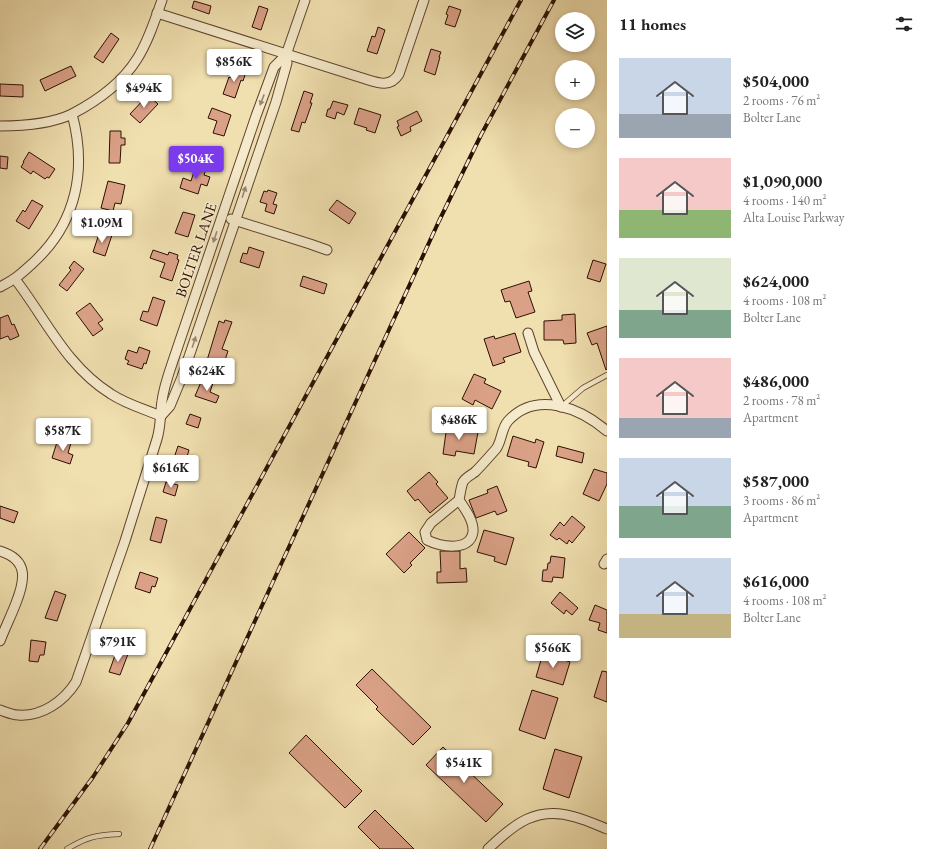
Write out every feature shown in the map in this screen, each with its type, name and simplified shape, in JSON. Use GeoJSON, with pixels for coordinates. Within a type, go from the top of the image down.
{"type":"FeatureCollection","features":[{"type":"Feature","properties":{"kind":"street"},"geometry":{"type":"LineString","coordinates":[[0,126],[40,123],[72,114],[100,97],[129,71],[138,58],[162,0]]}},
{"type":"Feature","properties":{"kind":"street","name":"BOLTER LANE"},"geometry":{"type":"LineString","coordinates":[[0,710],[17,715],[29,716],[40,713],[63,698],[76,682],[129,530],[157,439],[162,401],[167,381],[222,216],[274,67],[286,54],[305,0]]}},
{"type":"Feature","properties":{"kind":"street"},"geometry":{"type":"LineString","coordinates":[[157,13],[359,77],[382,83],[389,83],[395,80],[399,74],[424,0]]}},
{"type":"Feature","properties":{"kind":"street","name":"BOLTER LANE"},"geometry":{"type":"LineString","coordinates":[[161,416],[170,406],[182,377],[283,78],[287,63],[286,54]]}},
{"type":"Feature","properties":{"kind":"street"},"geometry":{"type":"LineString","coordinates":[[0,286],[15,279],[50,245],[64,224],[70,210],[79,170],[78,147],[72,114]]}},
{"type":"Feature","properties":{"kind":"street"},"geometry":{"type":"LineString","coordinates":[[222,216],[326,250]]}},
{"type":"Feature","properties":{"kind":"street"},"geometry":{"type":"LineString","coordinates":[[15,279],[58,343],[80,370],[93,382],[112,395],[132,405],[161,416]]}},
{"type":"Feature","properties":{"kind":"street"},"geometry":{"type":"LineString","coordinates":[[528,333],[534,352],[561,407]]}},
{"type":"Feature","properties":{"kind":"street"},"geometry":{"type":"LineString","coordinates":[[459,500],[471,521],[473,532],[470,539],[462,545],[449,547],[437,545],[427,540],[425,532],[430,523],[459,500],[464,481],[476,471],[497,448],[507,423],[515,414],[528,407],[542,404],[561,407],[577,412],[591,419],[607,431]]}},
{"type":"Feature","properties":{"kind":"street"},"geometry":{"type":"LineString","coordinates":[[0,550],[18,561],[22,568],[23,581],[0,641]]}},
{"type":"Feature","properties":{"kind":"street"},"geometry":{"type":"LineString","coordinates":[[488,849],[512,827],[525,819],[537,815],[550,813],[563,814],[580,818],[607,830]]}},
{"type":"Feature","properties":{"kind":"lane"},"geometry":{"type":"LineString","coordinates":[[561,407],[575,396],[582,388],[607,375]]}},
{"type":"Feature","properties":{"kind":"lane"},"geometry":{"type":"LineString","coordinates":[[67,849],[82,840],[98,835],[119,834]]}},
{"type":"Feature","properties":{"kind":"building"},"geometry":{"type":"Polygon","coordinates":[[[194,1],[211,6],[209,14],[192,8],[194,1]]]}},
{"type":"Feature","properties":{"kind":"building"},"geometry":{"type":"Polygon","coordinates":[[[259,6],[268,9],[261,30],[252,27],[259,6]]]}},
{"type":"Feature","properties":{"kind":"building"},"geometry":{"type":"Polygon","coordinates":[[[449,6],[461,10],[455,27],[445,24],[449,6]]]}},
{"type":"Feature","properties":{"kind":"building"},"geometry":{"type":"Polygon","coordinates":[[[378,27],[385,30],[377,54],[367,51],[372,36],[375,37],[378,27]]]}},
{"type":"Feature","properties":{"kind":"building"},"geometry":{"type":"Polygon","coordinates":[[[111,33],[119,39],[103,63],[94,57],[111,33]]]}},
{"type":"Feature","properties":{"kind":"building"},"geometry":{"type":"Polygon","coordinates":[[[431,49],[441,52],[435,75],[424,71],[431,49]]]}},
{"type":"Feature","properties":{"kind":"building"},"geometry":{"type":"Polygon","coordinates":[[[71,66],[76,76],[45,91],[40,80],[71,66]]]}},
{"type":"Feature","properties":{"kind":"building"},"geometry":{"type":"Polygon","coordinates":[[[234,68],[246,72],[243,81],[241,80],[235,98],[223,94],[234,68]]]}},
{"type":"Feature","properties":{"kind":"building"},"geometry":{"type":"Polygon","coordinates":[[[0,84],[23,85],[23,97],[0,96],[0,84]]]}},
{"type":"Feature","properties":{"kind":"building"},"geometry":{"type":"Polygon","coordinates":[[[304,91],[313,94],[310,103],[312,103],[305,123],[302,122],[299,132],[291,130],[304,91]]]}},
{"type":"Feature","properties":{"kind":"building"},"geometry":{"type":"Polygon","coordinates":[[[148,95],[158,104],[140,123],[130,114],[148,95]]]}},
{"type":"Feature","properties":{"kind":"building"},"geometry":{"type":"Polygon","coordinates":[[[333,101],[348,105],[344,115],[337,112],[335,119],[326,116],[333,101]]]}},
{"type":"Feature","properties":{"kind":"building"},"geometry":{"type":"Polygon","coordinates":[[[212,108],[231,115],[224,136],[213,133],[217,121],[208,118],[212,108]]]}},
{"type":"Feature","properties":{"kind":"building"},"geometry":{"type":"Polygon","coordinates":[[[359,108],[381,115],[375,133],[366,130],[367,128],[354,124],[359,108]]]}},
{"type":"Feature","properties":{"kind":"building"},"geometry":{"type":"Polygon","coordinates":[[[417,111],[422,121],[410,127],[411,131],[401,136],[397,127],[399,126],[397,121],[417,111]]]}},
{"type":"Feature","properties":{"kind":"building"},"geometry":{"type":"Polygon","coordinates":[[[110,131],[121,131],[121,138],[125,138],[125,145],[121,145],[120,163],[109,163],[110,131]]]}},
{"type":"Feature","properties":{"kind":"building"},"geometry":{"type":"Polygon","coordinates":[[[29,152],[55,169],[49,178],[47,177],[45,179],[33,171],[31,174],[21,167],[29,152]]]}},
{"type":"Feature","properties":{"kind":"building"},"geometry":{"type":"Polygon","coordinates":[[[0,156],[8,157],[7,169],[0,168],[0,156]]]}},
{"type":"Feature","properties":{"kind":"building"},"geometry":{"type":"Polygon","coordinates":[[[197,162],[207,166],[204,175],[210,177],[207,186],[201,184],[198,194],[180,188],[183,178],[191,181],[197,162]]]}},
{"type":"Feature","properties":{"kind":"building"},"geometry":{"type":"Polygon","coordinates":[[[108,181],[125,185],[121,204],[115,203],[113,211],[101,208],[108,181]]]}},
{"type":"Feature","properties":{"kind":"building"},"geometry":{"type":"Polygon","coordinates":[[[268,190],[277,193],[273,204],[277,205],[274,214],[265,211],[267,204],[260,202],[264,191],[267,192],[268,190]]]}},
{"type":"Feature","properties":{"kind":"building"},"geometry":{"type":"Polygon","coordinates":[[[32,200],[43,206],[29,229],[16,221],[23,210],[25,212],[32,200]]]}},
{"type":"Feature","properties":{"kind":"building"},"geometry":{"type":"Polygon","coordinates":[[[337,200],[356,213],[349,224],[329,210],[337,200]]]}},
{"type":"Feature","properties":{"kind":"building"},"geometry":{"type":"Polygon","coordinates":[[[183,212],[195,215],[188,237],[175,233],[183,212]]]}},
{"type":"Feature","properties":{"kind":"building"},"geometry":{"type":"Polygon","coordinates":[[[100,231],[112,235],[105,256],[93,252],[100,231]]]}},
{"type":"Feature","properties":{"kind":"building"},"geometry":{"type":"Polygon","coordinates":[[[249,247],[264,252],[259,268],[240,262],[243,253],[247,254],[249,247]]]}},
{"type":"Feature","properties":{"kind":"building"},"geometry":{"type":"Polygon","coordinates":[[[153,250],[168,255],[169,252],[178,255],[177,259],[179,260],[172,281],[160,277],[165,263],[150,258],[153,250]]]}},
{"type":"Feature","properties":{"kind":"building"},"geometry":{"type":"Polygon","coordinates":[[[593,260],[606,264],[600,282],[587,278],[593,260]]]}},
{"type":"Feature","properties":{"kind":"building"},"geometry":{"type":"Polygon","coordinates":[[[74,261],[84,269],[67,291],[59,285],[71,270],[69,268],[74,261]]]}},
{"type":"Feature","properties":{"kind":"building"},"geometry":{"type":"Polygon","coordinates":[[[303,276],[327,284],[324,294],[300,286],[303,276]]]}},
{"type":"Feature","properties":{"kind":"building"},"geometry":{"type":"Polygon","coordinates":[[[529,281],[532,291],[528,292],[535,312],[516,318],[510,301],[505,302],[501,290],[529,281]]]}},
{"type":"Feature","properties":{"kind":"building"},"geometry":{"type":"Polygon","coordinates":[[[153,297],[165,301],[157,326],[140,320],[143,311],[148,312],[153,297]]]}},
{"type":"Feature","properties":{"kind":"building"},"geometry":{"type":"Polygon","coordinates":[[[90,303],[103,320],[98,323],[103,329],[93,336],[76,313],[90,303]]]}},
{"type":"Feature","properties":{"kind":"building"},"geometry":{"type":"Polygon","coordinates":[[[575,314],[576,343],[564,344],[563,340],[544,340],[544,321],[562,320],[562,315],[575,314]]]}},
{"type":"Feature","properties":{"kind":"building"},"geometry":{"type":"Polygon","coordinates":[[[8,315],[19,336],[10,340],[8,336],[0,339],[0,318],[8,315]]]}},
{"type":"Feature","properties":{"kind":"building"},"geometry":{"type":"Polygon","coordinates":[[[225,320],[232,322],[222,349],[228,351],[225,360],[223,360],[222,364],[217,362],[215,370],[205,367],[219,321],[224,323],[225,320]]]}},
{"type":"Feature","properties":{"kind":"building"},"geometry":{"type":"Polygon","coordinates":[[[607,326],[606,370],[597,343],[592,345],[587,333],[607,326]]]}},
{"type":"Feature","properties":{"kind":"building"},"geometry":{"type":"Polygon","coordinates":[[[515,333],[521,352],[503,358],[505,362],[493,366],[484,339],[494,336],[495,339],[515,333]]]}},
{"type":"Feature","properties":{"kind":"building"},"geometry":{"type":"Polygon","coordinates":[[[139,347],[150,351],[146,364],[144,363],[142,369],[127,364],[129,361],[125,359],[128,350],[137,353],[139,347]]]}},
{"type":"Feature","properties":{"kind":"building"},"geometry":{"type":"Polygon","coordinates":[[[474,374],[486,379],[484,383],[501,391],[492,409],[475,400],[473,405],[462,399],[474,374]]]}},
{"type":"Feature","properties":{"kind":"building"},"geometry":{"type":"Polygon","coordinates":[[[206,380],[213,383],[210,392],[219,396],[216,403],[195,396],[201,382],[205,383],[206,380]]]}},
{"type":"Feature","properties":{"kind":"building"},"geometry":{"type":"Polygon","coordinates":[[[190,414],[201,418],[198,428],[186,424],[190,414]]]}},
{"type":"Feature","properties":{"kind":"building"},"geometry":{"type":"Polygon","coordinates":[[[447,425],[478,432],[474,454],[456,451],[455,456],[443,454],[447,425]]]}},
{"type":"Feature","properties":{"kind":"building"},"geometry":{"type":"Polygon","coordinates":[[[513,436],[535,443],[536,439],[544,442],[536,468],[528,466],[529,462],[507,456],[513,436]]]}},
{"type":"Feature","properties":{"kind":"building"},"geometry":{"type":"Polygon","coordinates":[[[58,439],[71,443],[68,453],[73,455],[70,464],[52,458],[58,439]]]}},
{"type":"Feature","properties":{"kind":"building"},"geometry":{"type":"Polygon","coordinates":[[[178,446],[189,450],[184,467],[172,464],[178,446]]]}},
{"type":"Feature","properties":{"kind":"building"},"geometry":{"type":"Polygon","coordinates":[[[558,446],[584,453],[582,463],[556,456],[558,446]]]}},
{"type":"Feature","properties":{"kind":"building"},"geometry":{"type":"Polygon","coordinates":[[[594,469],[607,473],[607,484],[599,501],[583,494],[594,469]]]}},
{"type":"Feature","properties":{"kind":"building"},"geometry":{"type":"Polygon","coordinates":[[[429,472],[438,482],[436,484],[448,498],[430,513],[418,499],[415,501],[407,491],[429,472]]]}},
{"type":"Feature","properties":{"kind":"building"},"geometry":{"type":"Polygon","coordinates":[[[166,482],[178,485],[175,496],[163,492],[166,482]]]}},
{"type":"Feature","properties":{"kind":"building"},"geometry":{"type":"Polygon","coordinates":[[[497,486],[507,511],[497,515],[495,511],[476,518],[469,500],[488,493],[487,490],[497,486]]]}},
{"type":"Feature","properties":{"kind":"building"},"geometry":{"type":"Polygon","coordinates":[[[0,506],[18,512],[14,523],[0,518],[0,506]]]}},
{"type":"Feature","properties":{"kind":"building"},"geometry":{"type":"Polygon","coordinates":[[[572,516],[585,527],[572,543],[569,540],[567,544],[559,538],[557,540],[550,535],[560,522],[564,526],[572,516]]]}},
{"type":"Feature","properties":{"kind":"building"},"geometry":{"type":"Polygon","coordinates":[[[156,517],[167,520],[161,543],[150,540],[156,517]]]}},
{"type":"Feature","properties":{"kind":"building"},"geometry":{"type":"Polygon","coordinates":[[[484,530],[514,538],[506,565],[494,561],[495,557],[477,552],[484,530]]]}},
{"type":"Feature","properties":{"kind":"building"},"geometry":{"type":"Polygon","coordinates":[[[409,532],[425,548],[410,563],[412,565],[404,573],[386,554],[409,532]]]}},
{"type":"Feature","properties":{"kind":"building"},"geometry":{"type":"Polygon","coordinates":[[[440,551],[460,551],[460,569],[466,568],[467,582],[437,583],[437,572],[441,572],[440,551]]]}},
{"type":"Feature","properties":{"kind":"building"},"geometry":{"type":"Polygon","coordinates":[[[551,556],[565,558],[563,578],[553,577],[552,582],[542,581],[543,570],[547,570],[551,556]]]}},
{"type":"Feature","properties":{"kind":"building"},"geometry":{"type":"Polygon","coordinates":[[[140,572],[158,578],[155,587],[152,586],[150,593],[135,588],[140,572]]]}},
{"type":"Feature","properties":{"kind":"building"},"geometry":{"type":"Polygon","coordinates":[[[55,591],[66,595],[57,621],[45,618],[55,591]]]}},
{"type":"Feature","properties":{"kind":"building"},"geometry":{"type":"Polygon","coordinates":[[[560,592],[578,608],[572,615],[566,610],[564,614],[551,603],[560,592]]]}},
{"type":"Feature","properties":{"kind":"building"},"geometry":{"type":"Polygon","coordinates":[[[595,605],[607,610],[607,633],[598,630],[600,623],[589,620],[595,605]]]}},
{"type":"Feature","properties":{"kind":"building"},"geometry":{"type":"Polygon","coordinates":[[[31,640],[46,642],[44,655],[40,655],[38,662],[29,661],[31,640]]]}},
{"type":"Feature","properties":{"kind":"building"},"geometry":{"type":"Polygon","coordinates":[[[117,650],[128,654],[120,675],[109,672],[117,650]]]}},
{"type":"Feature","properties":{"kind":"building"},"geometry":{"type":"Polygon","coordinates":[[[543,653],[570,662],[563,685],[536,677],[543,653]]]}},
{"type":"Feature","properties":{"kind":"building"},"geometry":{"type":"Polygon","coordinates":[[[372,669],[431,727],[413,745],[376,709],[378,707],[356,685],[372,669]]]}},
{"type":"Feature","properties":{"kind":"building"},"geometry":{"type":"Polygon","coordinates":[[[602,671],[607,672],[607,702],[594,697],[602,671]]]}},
{"type":"Feature","properties":{"kind":"building"},"geometry":{"type":"Polygon","coordinates":[[[532,690],[558,698],[545,739],[519,730],[532,690]]]}},
{"type":"Feature","properties":{"kind":"building"},"geometry":{"type":"Polygon","coordinates":[[[306,735],[362,791],[345,808],[289,753],[306,735]]]}},
{"type":"Feature","properties":{"kind":"building"},"geometry":{"type":"Polygon","coordinates":[[[443,747],[503,804],[486,822],[426,765],[443,747]]]}},
{"type":"Feature","properties":{"kind":"building"},"geometry":{"type":"Polygon","coordinates":[[[555,749],[582,757],[569,798],[543,789],[555,749]]]}},
{"type":"Feature","properties":{"kind":"building"},"geometry":{"type":"Polygon","coordinates":[[[375,810],[414,849],[380,849],[358,827],[375,810]]]}},
{"type":"Feature","properties":{"kind":"railway"},"geometry":{"type":"LineString","coordinates":[[40,849],[93,777],[128,723],[521,0]]}},
{"type":"Feature","properties":{"kind":"railway"},"geometry":{"type":"LineString","coordinates":[[150,849],[439,221],[481,135],[554,0]]}}]}
